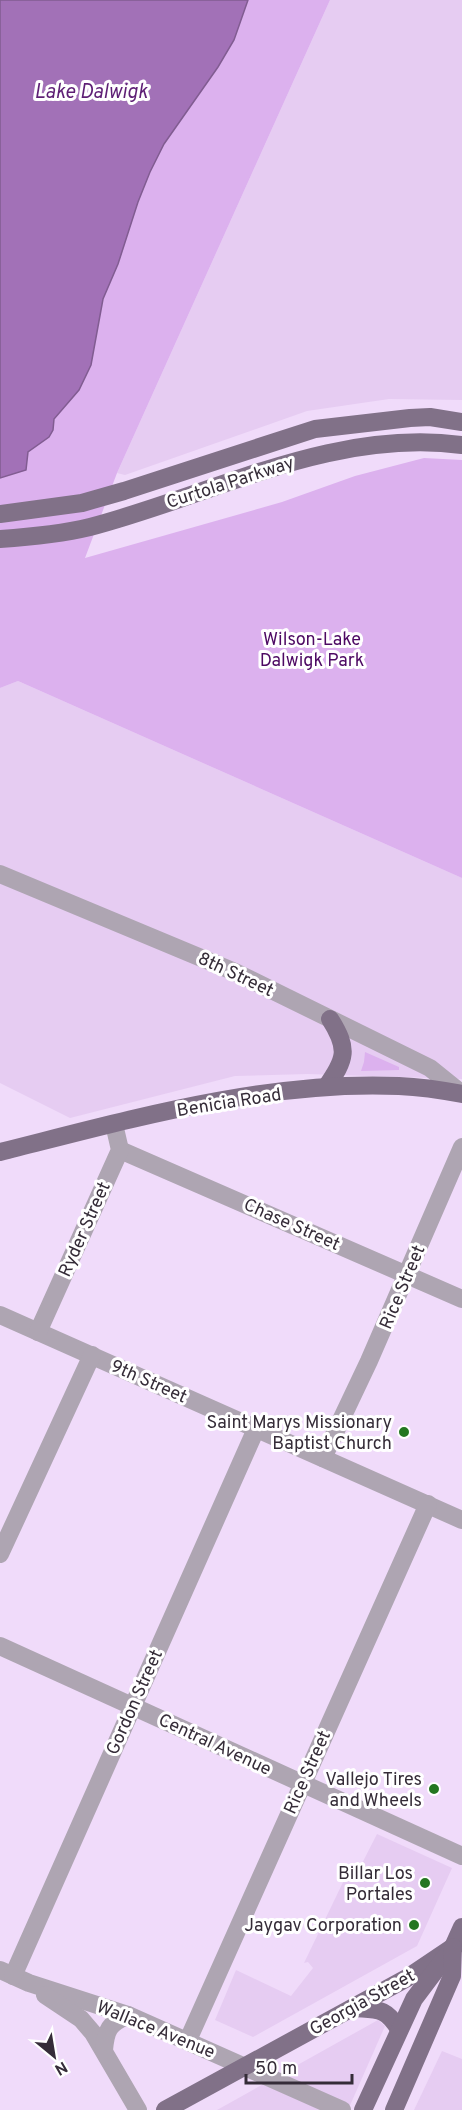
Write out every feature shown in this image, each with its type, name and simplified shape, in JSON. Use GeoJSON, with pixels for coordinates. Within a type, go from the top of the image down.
{"type":"FeatureCollection","features":[{"type":"Feature","properties":{"kind":"main road","name":"Curtola Parkway"},"geometry":{"type":"LineString","coordinates":[[0,514],[53,508],[92,500],[315,429],[430,417],[462,422]]}},
{"type":"Feature","properties":{"kind":"main road","name":"Curtola Parkway"},"geometry":{"type":"LineString","coordinates":[[0,539],[90,527],[292,462],[339,450],[395,442],[462,445]]}},
{"type":"Feature","properties":{"kind":"main road"},"geometry":{"type":"LineString","coordinates":[[326,1087],[339,1068],[343,1050],[341,1036],[330,1019]]}},
{"type":"Feature","properties":{"kind":"main road","name":"Benicia Road"},"geometry":{"type":"LineString","coordinates":[[0,1152],[205,1103],[326,1087],[399,1086],[462,1093]]}},
{"type":"Feature","properties":{"kind":"main road"},"geometry":{"type":"LineString","coordinates":[[394,2110],[452,1976],[462,1927]]}},
{"type":"Feature","properties":{"kind":"main road"},"geometry":{"type":"LineString","coordinates":[[363,2110],[414,1999],[458,1944]]}},
{"type":"Feature","properties":{"kind":"main road","name":"Georgia Street"},"geometry":{"type":"LineString","coordinates":[[165,2110],[407,1978],[458,1944]]}},
{"type":"Feature","properties":{"kind":"main road"},"geometry":{"type":"LineString","coordinates":[[354,2008],[380,2010],[390,2015],[399,2029]]}},
{"type":"Feature","properties":{"kind":"street","name":"8th Street"},"geometry":{"type":"LineString","coordinates":[[0,874],[235,972],[430,1068],[462,1093]]}},
{"type":"Feature","properties":{"kind":"street"},"geometry":{"type":"LineString","coordinates":[[114,1124],[120,1150]]}},
{"type":"Feature","properties":{"kind":"street","name":"Rice Street"},"geometry":{"type":"LineString","coordinates":[[323,1458],[369,1361],[462,1147]]}},
{"type":"Feature","properties":{"kind":"street","name":"Chase Street"},"geometry":{"type":"LineString","coordinates":[[120,1150],[462,1299]]}},
{"type":"Feature","properties":{"kind":"street","name":"Ryder Street"},"geometry":{"type":"LineString","coordinates":[[38,1332],[120,1150]]}},
{"type":"Feature","properties":{"kind":"street","name":"9th Street"},"geometry":{"type":"LineString","coordinates":[[0,1315],[462,1520]]}},
{"type":"Feature","properties":{"kind":"street"},"geometry":{"type":"LineString","coordinates":[[0,1554],[92,1355]]}},
{"type":"Feature","properties":{"kind":"street","name":"Gordon Street"},"geometry":{"type":"LineString","coordinates":[[14,1977],[256,1429]]}},
{"type":"Feature","properties":{"kind":"street","name":"Rice Street"},"geometry":{"type":"LineString","coordinates":[[188,2040],[428,1504]]}},
{"type":"Feature","properties":{"kind":"street","name":"Central Avenue"},"geometry":{"type":"LineString","coordinates":[[0,1646],[462,1856]]}},
{"type":"Feature","properties":{"kind":"street"},"geometry":{"type":"LineString","coordinates":[[14,1977],[81,2019],[104,2050],[138,2110]]}},
{"type":"Feature","properties":{"kind":"street","name":"Wallace Avenue"},"geometry":{"type":"LineString","coordinates":[[14,1977],[128,2014],[342,2110]]}},
{"type":"Feature","properties":{"kind":"street"},"geometry":{"type":"LineString","coordinates":[[104,2050],[105,2035],[110,2025],[128,2014]]}},
{"type":"Feature","properties":{"kind":"shaded area"},"geometry":{"type":"Polygon","coordinates":[[[330,0],[462,0],[462,400],[389,399],[307,411],[125,475],[117,473],[330,0]]]}},
{"type":"Feature","properties":{"kind":"shaded area"},"geometry":{"type":"Polygon","coordinates":[[[18,681],[462,878],[462,1079],[308,1074],[235,1076],[70,1118],[0,1083],[0,688],[18,681]]]}},
{"type":"Feature","properties":{"kind":"shaded area"},"geometry":{"type":"Polygon","coordinates":[[[377,1834],[452,1868],[417,1946],[253,2037],[215,2020],[236,1970],[291,1996],[313,1968],[308,1962],[304,1963],[346,1876],[353,1881],[377,1834]]]}},
{"type":"Feature","properties":{"kind":"shaded area"},"geometry":{"type":"Polygon","coordinates":[[[378,2020],[385,2026],[348,2110],[217,2110],[378,2020]]]}},
{"type":"Feature","properties":{"kind":"shaded area"},"geometry":{"type":"Polygon","coordinates":[[[442,2051],[462,2059],[462,2110],[414,2110],[442,2051]]]}},
{"type":"Feature","properties":{"kind":"green space","name":"Wilson-Lake Dalwigk Park"},"geometry":{"type":"Polygon","coordinates":[[[0,0],[330,0],[117,473],[85,558],[282,502],[355,476],[424,458],[462,460],[462,878],[18,681],[0,688],[0,0]]]}},
{"type":"Feature","properties":{"kind":"green space"},"geometry":{"type":"Polygon","coordinates":[[[365,1052],[399,1067],[399,1070],[361,1071],[365,1052]]]}},
{"type":"Feature","properties":{"kind":"water","name":"Lake Dalwigk"},"geometry":{"type":"Polygon","coordinates":[[[0,0],[248,0],[234,40],[218,67],[164,144],[150,172],[118,264],[103,299],[91,365],[79,390],[54,419],[53,430],[49,437],[28,452],[26,470],[0,478],[0,0]]]}},
{"type":"Feature","properties":{"kind":"place","name":"Saint Marys Missionary Baptist Church"},"geometry":{"type":"Point","coordinates":[404,1432]}},
{"type":"Feature","properties":{"kind":"place","name":"Vallejo Tires and Wheels"},"geometry":{"type":"Point","coordinates":[434,1789]}},
{"type":"Feature","properties":{"kind":"place","name":"Billar Los Portales"},"geometry":{"type":"Point","coordinates":[425,1883]}},
{"type":"Feature","properties":{"kind":"place","name":"Jaygav Corporation"},"geometry":{"type":"Point","coordinates":[414,1925]}}]}
